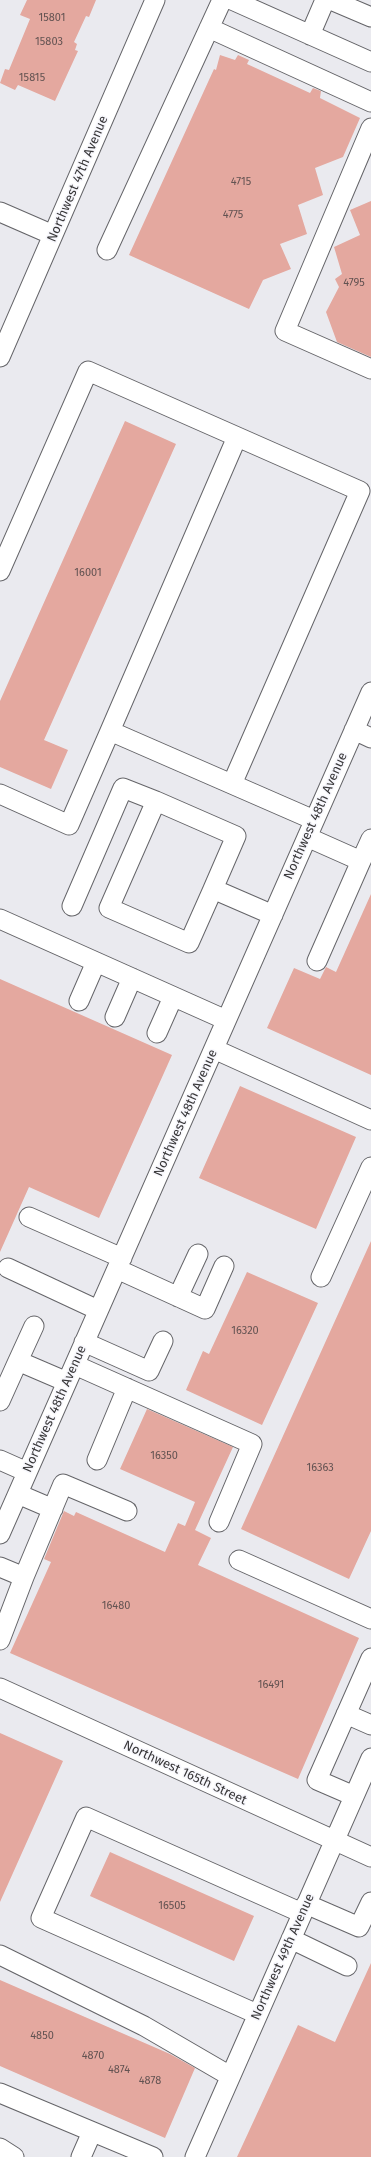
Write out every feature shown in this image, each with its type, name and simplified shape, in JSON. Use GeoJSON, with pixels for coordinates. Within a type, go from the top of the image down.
{"type":"FeatureCollection","features":[{"type":"Feature","properties":{"kind":"street","name":"Northwest 47th Avenue"},"geometry":{"type":"LineString","coordinates":[[0,357],[155,0]]}},
{"type":"Feature","properties":{"kind":"street"},"geometry":{"type":"LineString","coordinates":[[107,250],[222,0]]}},
{"type":"Feature","properties":{"kind":"street"},"geometry":{"type":"LineString","coordinates":[[310,34],[326,0]]}},
{"type":"Feature","properties":{"kind":"street"},"geometry":{"type":"LineString","coordinates":[[331,0],[371,17]]}},
{"type":"Feature","properties":{"kind":"street"},"geometry":{"type":"LineString","coordinates":[[244,2],[310,34],[369,57]]}},
{"type":"Feature","properties":{"kind":"street"},"geometry":{"type":"LineString","coordinates":[[209,28],[371,102]]}},
{"type":"Feature","properties":{"kind":"street"},"geometry":{"type":"LineString","coordinates":[[371,128],[285,331],[371,369]]}},
{"type":"Feature","properties":{"kind":"street"},"geometry":{"type":"LineString","coordinates":[[0,212],[53,235]]}},
{"type":"Feature","properties":{"kind":"street"},"geometry":{"type":"LineString","coordinates":[[0,571],[88,371],[360,491],[232,784]]}},
{"type":"Feature","properties":{"kind":"street"},"geometry":{"type":"LineString","coordinates":[[0,794],[69,825],[237,437]]}},
{"type":"Feature","properties":{"kind":"street","name":"Northwest 48th Avenue"},"geometry":{"type":"LineString","coordinates":[[0,1534],[311,829],[363,734],[371,694]]}},
{"type":"Feature","properties":{"kind":"street"},"geometry":{"type":"LineString","coordinates":[[110,731],[232,784],[311,829],[361,861]]}},
{"type":"Feature","properties":{"kind":"street"},"geometry":{"type":"LineString","coordinates":[[72,906],[123,788],[156,801],[236,836],[189,943],[109,908],[156,801]]}},
{"type":"Feature","properties":{"kind":"street"},"geometry":{"type":"LineString","coordinates":[[317,961],[371,839]]}},
{"type":"Feature","properties":{"kind":"street"},"geometry":{"type":"LineString","coordinates":[[213,889],[272,915]]}},
{"type":"Feature","properties":{"kind":"street"},"geometry":{"type":"LineString","coordinates":[[0,919],[226,1020]]}},
{"type":"Feature","properties":{"kind":"street"},"geometry":{"type":"LineString","coordinates":[[79,1001],[96,962]]}},
{"type":"Feature","properties":{"kind":"street"},"geometry":{"type":"LineString","coordinates":[[115,1017],[132,978]]}},
{"type":"Feature","properties":{"kind":"street"},"geometry":{"type":"LineString","coordinates":[[157,1033],[173,997]]}},
{"type":"Feature","properties":{"kind":"street"},"geometry":{"type":"LineString","coordinates":[[214,1048],[371,1120]]}},
{"type":"Feature","properties":{"kind":"street"},"geometry":{"type":"LineString","coordinates":[[321,1277],[371,1168]]}},
{"type":"Feature","properties":{"kind":"street"},"geometry":{"type":"LineString","coordinates":[[29,1218],[119,1263],[178,1297],[206,1309],[224,1266]]}},
{"type":"Feature","properties":{"kind":"street"},"geometry":{"type":"LineString","coordinates":[[178,1297],[198,1254]]}},
{"type":"Feature","properties":{"kind":"street"},"geometry":{"type":"LineString","coordinates":[[8,1268],[98,1310]]}},
{"type":"Feature","properties":{"kind":"street"},"geometry":{"type":"LineString","coordinates":[[0,1402],[34,1326]]}},
{"type":"Feature","properties":{"kind":"street"},"geometry":{"type":"LineString","coordinates":[[84,1342],[149,1371],[163,1342]]}},
{"type":"Feature","properties":{"kind":"street"},"geometry":{"type":"LineString","coordinates":[[18,1361],[67,1382]]}},
{"type":"Feature","properties":{"kind":"street"},"geometry":{"type":"LineString","coordinates":[[74,1365],[252,1444],[219,1522]]}},
{"type":"Feature","properties":{"kind":"street"},"geometry":{"type":"LineString","coordinates":[[97,1460],[128,1388]]}},
{"type":"Feature","properties":{"kind":"street"},"geometry":{"type":"LineString","coordinates":[[0,1460],[27,1472]]}},
{"type":"Feature","properties":{"kind":"street"},"geometry":{"type":"LineString","coordinates":[[0,1640],[24,1577],[63,1484],[127,1511]]}},
{"type":"Feature","properties":{"kind":"street"},"geometry":{"type":"LineString","coordinates":[[18,1494],[53,1509]]}},
{"type":"Feature","properties":{"kind":"street"},"geometry":{"type":"LineString","coordinates":[[240,1560],[371,1619]]}},
{"type":"Feature","properties":{"kind":"street"},"geometry":{"type":"LineString","coordinates":[[0,1567],[24,1577]]}},
{"type":"Feature","properties":{"kind":"street"},"geometry":{"type":"LineString","coordinates":[[354,1796],[317,1780],[371,1658]]}},
{"type":"Feature","properties":{"kind":"street","name":"Northwest 165th Street"},"geometry":{"type":"LineString","coordinates":[[0,1688],[371,1857]]}},
{"type":"Feature","properties":{"kind":"street"},"geometry":{"type":"LineString","coordinates":[[346,1714],[371,1725]]}},
{"type":"Feature","properties":{"kind":"street","name":"Northwest 49th Avenue"},"geometry":{"type":"LineString","coordinates":[[195,2157],[371,1758]]}},
{"type":"Feature","properties":{"kind":"street"},"geometry":{"type":"LineString","coordinates":[[257,2014],[41,1918],[86,1817],[304,1908],[359,1927],[371,1902]]}},
{"type":"Feature","properties":{"kind":"street"},"geometry":{"type":"LineString","coordinates":[[291,1939],[347,1966]]}},
{"type":"Feature","properties":{"kind":"street"},"geometry":{"type":"LineString","coordinates":[[0,1955],[144,2026],[230,2076]]}},
{"type":"Feature","properties":{"kind":"street"},"geometry":{"type":"LineString","coordinates":[[0,2093],[92,2132],[140,2155]]}},
{"type":"Feature","properties":{"kind":"street"},"geometry":{"type":"LineString","coordinates":[[81,2157],[92,2132]]}},
{"type":"Feature","properties":{"kind":"street"},"geometry":{"type":"LineString","coordinates":[[0,2148],[14,2157]]}},
{"type":"Feature","properties":{"kind":"building"},"geometry":{"type":"Polygon","coordinates":[[[27,0],[96,0],[89,17],[86,16],[74,42],[77,44],[75,50],[78,51],[55,101],[18,85],[15,90],[0,83],[5,69],[9,70],[30,19],[20,15],[27,0]]]}},
{"type":"Feature","properties":{"kind":"building"},"geometry":{"type":"Polygon","coordinates":[[[220,55],[235,60],[238,55],[249,60],[247,64],[310,93],[313,88],[321,91],[320,98],[360,118],[343,157],[315,168],[323,195],[298,205],[307,234],[280,244],[291,269],[263,280],[249,309],[129,255],[214,69],[216,70],[220,55]]]}},
{"type":"Feature","properties":{"kind":"building"},"geometry":{"type":"Polygon","coordinates":[[[371,201],[371,357],[337,342],[326,312],[339,287],[335,279],[342,274],[334,247],[360,235],[350,210],[371,201]]]}},
{"type":"Feature","properties":{"kind":"building"},"geometry":{"type":"Polygon","coordinates":[[[125,421],[176,444],[44,740],[68,750],[51,789],[0,767],[0,701],[125,421]]]}},
{"type":"Feature","properties":{"kind":"building"},"geometry":{"type":"Polygon","coordinates":[[[371,894],[371,1075],[267,1028],[294,968],[320,979],[326,967],[336,972],[371,894]]]}},
{"type":"Feature","properties":{"kind":"building"},"geometry":{"type":"Polygon","coordinates":[[[0,979],[172,1055],[99,1218],[29,1187],[0,1252],[0,979]]]}},
{"type":"Feature","properties":{"kind":"building"},"geometry":{"type":"Polygon","coordinates":[[[240,1086],[356,1137],[316,1229],[199,1178],[240,1086]]]}},
{"type":"Feature","properties":{"kind":"building"},"geometry":{"type":"Polygon","coordinates":[[[371,1241],[371,1531],[349,1579],[241,1529],[371,1241]]]}},
{"type":"Feature","properties":{"kind":"building"},"geometry":{"type":"Polygon","coordinates":[[[247,1272],[318,1303],[262,1425],[186,1390],[203,1351],[209,1354],[247,1272]]]}},
{"type":"Feature","properties":{"kind":"building"},"geometry":{"type":"Polygon","coordinates":[[[147,1409],[233,1447],[195,1530],[211,1538],[198,1565],[359,1638],[298,1779],[10,1653],[51,1562],[44,1559],[64,1511],[74,1516],[76,1512],[165,1552],[178,1523],[185,1526],[195,1502],[120,1469],[147,1409]]]}},
{"type":"Feature","properties":{"kind":"building"},"geometry":{"type":"Polygon","coordinates":[[[0,1733],[63,1761],[0,1902],[0,1733]]]}},
{"type":"Feature","properties":{"kind":"building"},"geometry":{"type":"Polygon","coordinates":[[[110,1852],[254,1916],[234,1961],[90,1896],[110,1852]]]}},
{"type":"Feature","properties":{"kind":"building"},"geometry":{"type":"Polygon","coordinates":[[[371,1963],[371,2157],[237,2157],[298,2025],[335,2042],[371,1963]]]}},
{"type":"Feature","properties":{"kind":"building"},"geometry":{"type":"Polygon","coordinates":[[[0,1980],[170,2054],[195,2068],[165,2138],[0,2066],[0,1980]]]}}]}
